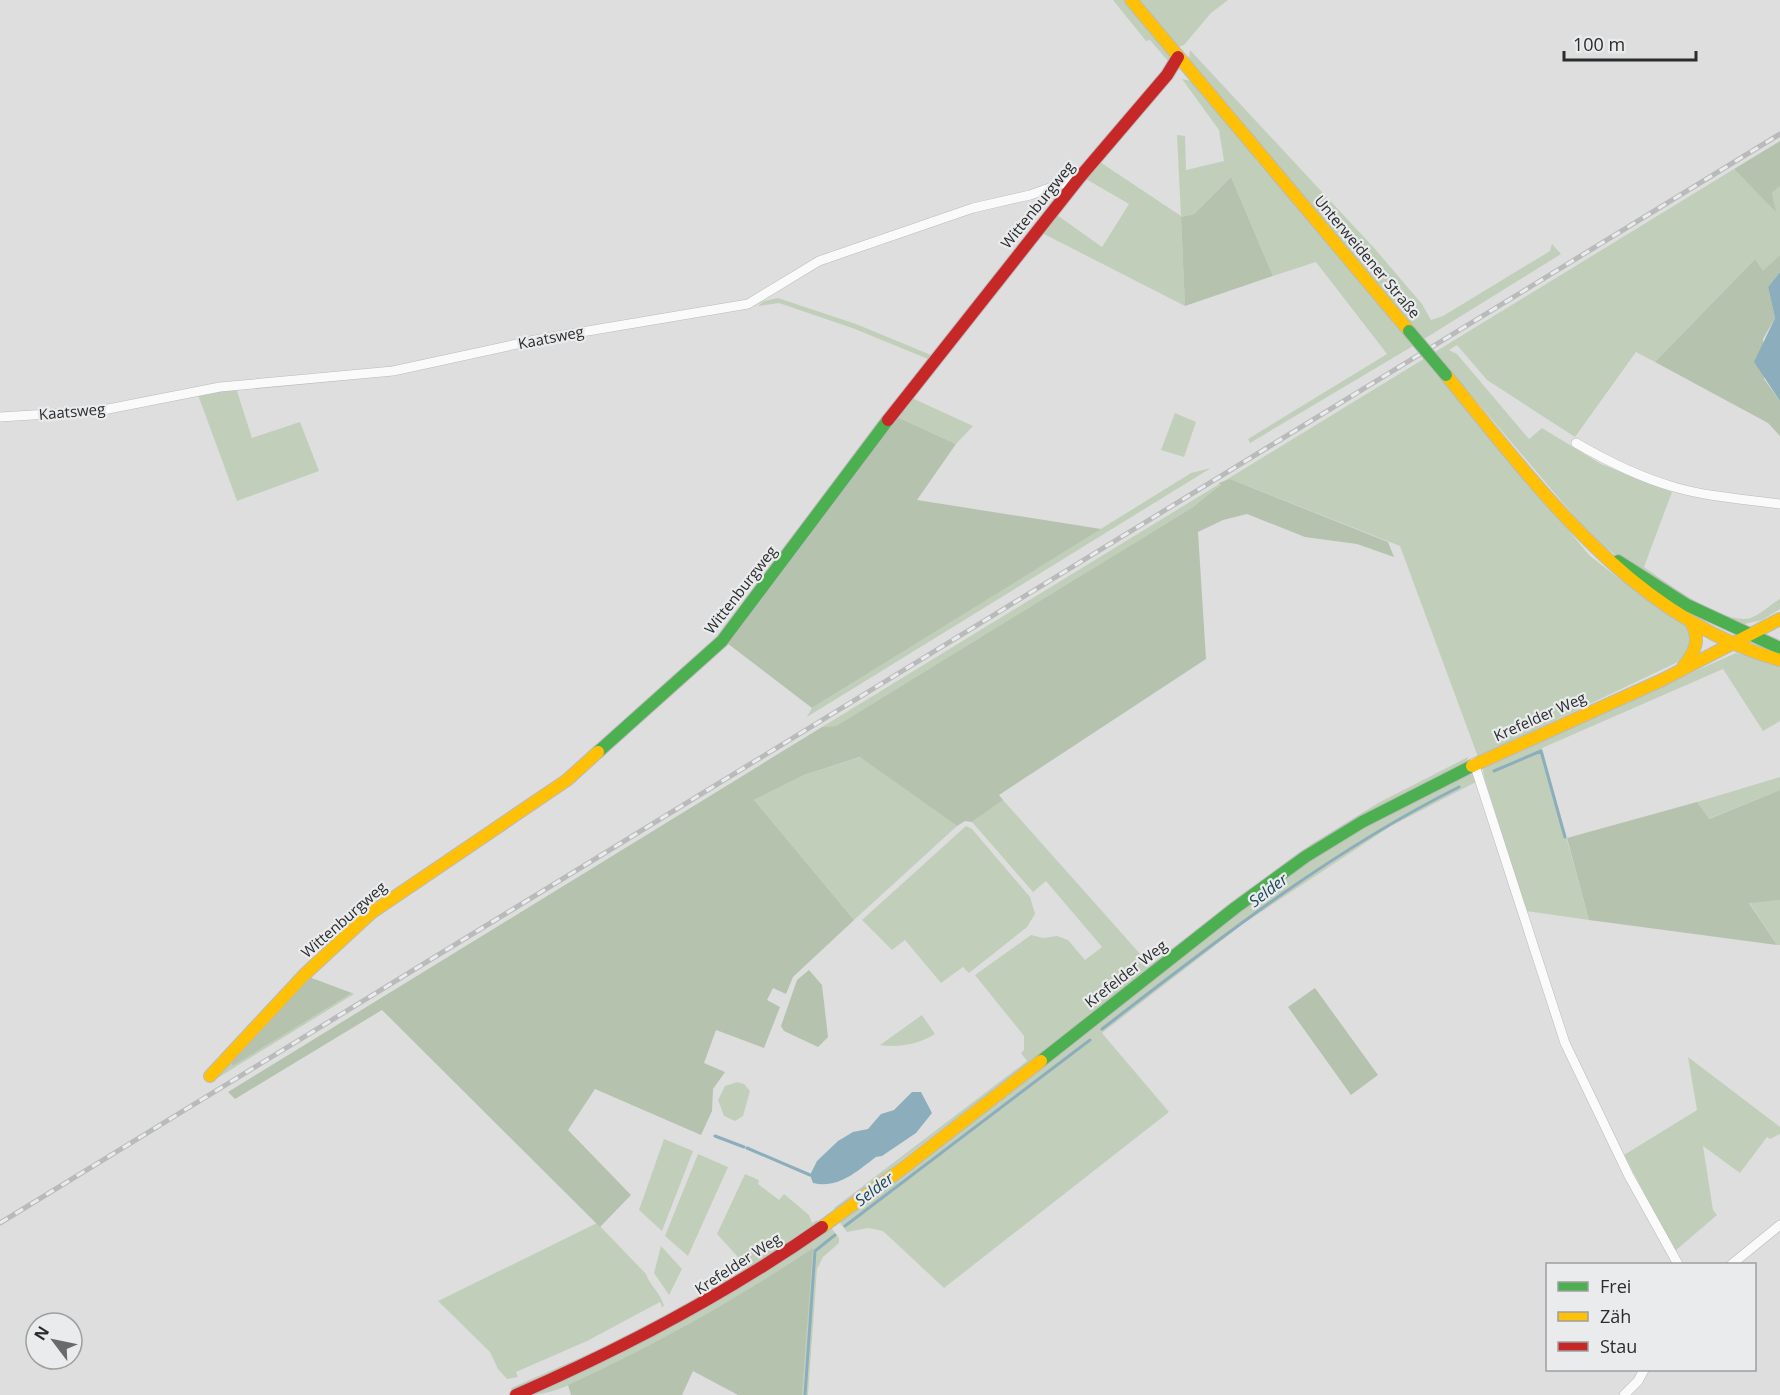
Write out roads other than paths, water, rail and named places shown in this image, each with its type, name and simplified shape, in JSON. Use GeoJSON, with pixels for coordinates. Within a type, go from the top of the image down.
{"type":"FeatureCollection","features":[{"type":"Feature","properties":{"kind":"street","name":"Unterweidener Straße"},"geometry":{"type":"LineString","coordinates":[[1131,0],[1603,558],[1639,587],[1691,621],[1736,643],[1780,660]]}},
{"type":"Feature","properties":{"kind":"street","name":"Wittenburgweg"},"geometry":{"type":"LineString","coordinates":[[210,1076],[305,974],[371,913],[567,780],[722,641],[932,361],[1080,177],[1167,75],[1178,57]]}},
{"type":"Feature","properties":{"kind":"street","name":"Kaatsweg"},"geometry":{"type":"LineString","coordinates":[[0,417],[99,411],[220,387],[393,371],[540,339],[748,304],[819,261],[973,208],[1030,195],[1080,177]]}},
{"type":"Feature","properties":{"kind":"street"},"geometry":{"type":"LineString","coordinates":[[1576,443],[1625,470],[1674,487],[1728,498],[1780,504]]}},
{"type":"Feature","properties":{"kind":"street","name":"Unterweidener Straße"},"geometry":{"type":"LineString","coordinates":[[1581,533],[1649,583],[1749,636],[1780,648]]}},
{"type":"Feature","properties":{"kind":"street","name":"Krefelder Weg"},"geometry":{"type":"LineString","coordinates":[[516,1395],[624,1347],[743,1280],[872,1190],[1303,858],[1358,823],[1474,764],[1680,670],[1780,619]]}},
{"type":"Feature","properties":{"kind":"street"},"geometry":{"type":"LineString","coordinates":[[1680,670],[1698,646],[1698,634],[1691,621]]}},
{"type":"Feature","properties":{"kind":"street"},"geometry":{"type":"LineString","coordinates":[[1474,764],[1565,1043],[1629,1176],[1677,1263]]}},
{"type":"Feature","properties":{"kind":"street"},"geometry":{"type":"LineString","coordinates":[[1733,1263],[1780,1225]]}},
{"type":"Feature","properties":{"kind":"street"},"geometry":{"type":"LineString","coordinates":[[1624,1395],[1638,1381],[1643,1371]]}},
{"type":"Feature","properties":{"kind":"water"},"geometry":{"type":"Polygon","coordinates":[[[1780,272],[1780,401],[1754,362],[1775,318],[1768,287],[1780,272]]]}},
{"type":"Feature","properties":{"kind":"water"},"geometry":{"type":"Polygon","coordinates":[[[912,1092],[921,1092],[932,1113],[916,1133],[847,1178],[831,1183],[813,1183],[810,1175],[817,1161],[838,1141],[853,1132],[868,1129],[881,1114],[894,1110],[912,1092]]]}},
{"type":"Feature","properties":{"kind":"waterway","name":"Selder"},"geometry":{"type":"LineString","coordinates":[[1494,771],[1541,751],[1565,837]]}},
{"type":"Feature","properties":{"kind":"waterway","name":"Selder"},"geometry":{"type":"LineString","coordinates":[[1102,1029],[1274,899],[1364,840],[1459,787]]}},
{"type":"Feature","properties":{"kind":"waterway","name":"Selder"},"geometry":{"type":"LineString","coordinates":[[845,1226],[1090,1040]]}},
{"type":"Feature","properties":{"kind":"waterway"},"geometry":{"type":"LineString","coordinates":[[715,1136],[744,1147]]}},
{"type":"Feature","properties":{"kind":"waterway"},"geometry":{"type":"LineString","coordinates":[[747,1148],[810,1175]]}},
{"type":"Feature","properties":{"kind":"waterway","name":"Selder"},"geometry":{"type":"LineString","coordinates":[[805,1395],[815,1251],[835,1235]]}},
{"type":"Feature","properties":{"kind":"railway"},"geometry":{"type":"LineString","coordinates":[[0,1223],[1780,134]]}}]}
